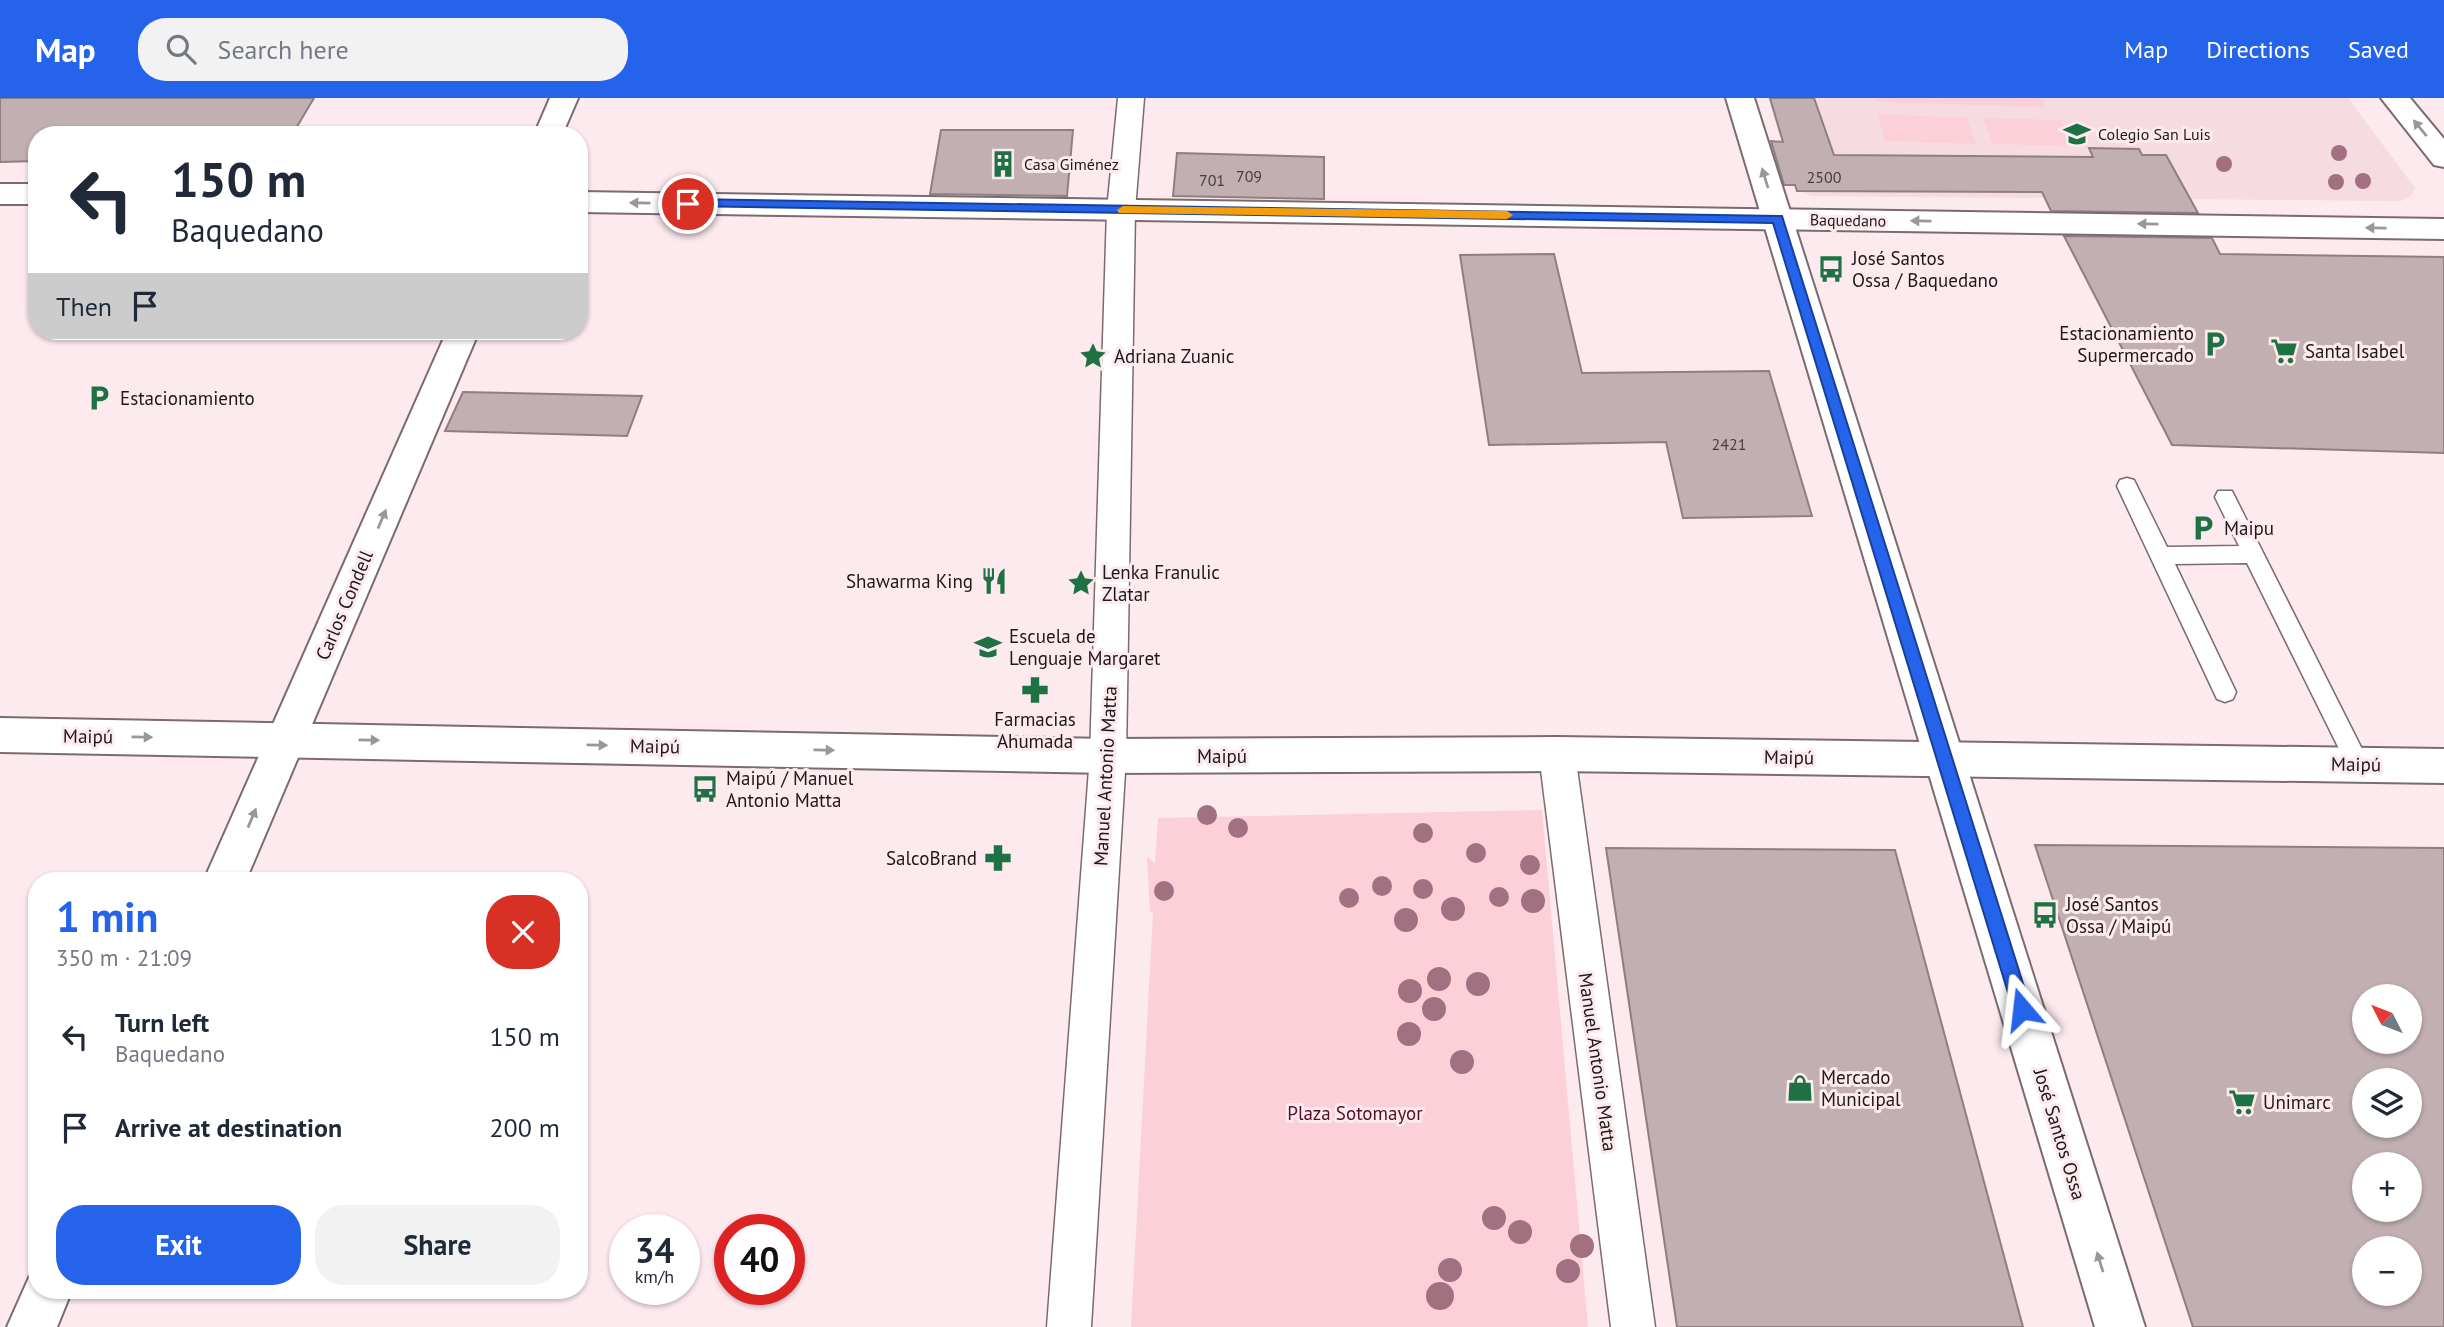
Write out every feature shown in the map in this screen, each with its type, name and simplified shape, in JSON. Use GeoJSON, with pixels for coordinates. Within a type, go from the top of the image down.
{"type":"FeatureCollection","features":[{"type":"Feature","properties":{"kind":"street"},"geometry":{"type":"LineString","coordinates":[[552,126],[564,98]]}},
{"type":"Feature","properties":{"kind":"street","name":"Manuel Antonio Matta"},"geometry":{"type":"LineString","coordinates":[[1069,1327],[1108,756],[1121,210],[1131,98]]}},
{"type":"Feature","properties":{"kind":"street","name":"José Santos Ossa"},"geometry":{"type":"LineString","coordinates":[[1740,98],[2120,1327]]}},
{"type":"Feature","properties":{"kind":"street"},"geometry":{"type":"LineString","coordinates":[[2395,98],[2444,158]]}},
{"type":"Feature","properties":{"kind":"street"},"geometry":{"type":"LineString","coordinates":[[0,194],[28,194]]}},
{"type":"Feature","properties":{"kind":"street","name":"Baquedano"},"geometry":{"type":"LineString","coordinates":[[588,202],[2444,229]]}},
{"type":"Feature","properties":{"kind":"street","name":"Carlos Condell"},"geometry":{"type":"LineString","coordinates":[[228,872],[459,340]]}},
{"type":"Feature","properties":{"kind":"street","name":"Maipú"},"geometry":{"type":"LineString","coordinates":[[0,735],[287,738],[1108,756],[1557,754],[2444,766]]}},
{"type":"Feature","properties":{"kind":"street","name":"Manuel Antonio Matta"},"geometry":{"type":"LineString","coordinates":[[1557,754],[1633,1327]]}},
{"type":"Feature","properties":{"kind":"street"},"geometry":{"type":"LineString","coordinates":[[32,1327],[44,1299]]}},
{"type":"Feature","properties":{"kind":"lane"},"geometry":{"type":"LineString","coordinates":[[2127,486],[2225,692]]}},
{"type":"Feature","properties":{"kind":"lane"},"geometry":{"type":"LineString","coordinates":[[2225,497],[2358,765]]}},
{"type":"Feature","properties":{"kind":"lane"},"geometry":{"type":"LineString","coordinates":[[2161,556],[2254,555]]}},
{"type":"Feature","properties":{"kind":"shaded area","name":"Colegio San Luis"},"geometry":{"type":"Polygon","coordinates":[[[1768,98],[2348,98],[2415,188],[2411,196],[2401,201],[1812,196],[1800,191],[1795,184],[1768,98]]]}},
{"type":"Feature","properties":{"kind":"green space"},"geometry":{"type":"Polygon","coordinates":[[[1876,98],[2042,98],[2046,107],[1878,102],[1876,98]]]}},
{"type":"Feature","properties":{"kind":"green space"},"geometry":{"type":"Polygon","coordinates":[[[1877,114],[1967,118],[1976,144],[1885,141],[1877,114]]]}},
{"type":"Feature","properties":{"kind":"green space"},"geometry":{"type":"Polygon","coordinates":[[[1983,118],[2061,120],[2072,146],[1993,144],[1983,118]]]}},
{"type":"Feature","properties":{"kind":"green space","name":"Plaza Sotomayor"},"geometry":{"type":"Polygon","coordinates":[[[1542,810],[1588,1327],[1131,1327],[1153,912],[1150,912],[1147,857],[1155,863],[1158,818],[1542,810]]]}},
{"type":"Feature","properties":{"kind":"building"},"geometry":{"type":"Polygon","coordinates":[[[0,98],[314,98],[297,126],[28,126],[28,161],[0,162],[0,98]]]}},
{"type":"Feature","properties":{"kind":"building"},"geometry":{"type":"Polygon","coordinates":[[[1770,98],[1814,98],[1834,155],[2093,157],[2089,148],[2139,149],[2142,155],[2166,155],[2198,213],[2051,211],[2042,192],[1797,191],[1795,185],[1784,185],[1771,141],[1783,142],[1770,98]]]}},
{"type":"Feature","properties":{"kind":"building","name":"Casa Giménez"},"geometry":{"type":"Polygon","coordinates":[[[941,130],[1073,130],[1067,196],[930,194],[941,130]]]}},
{"type":"Feature","properties":{"kind":"building"},"geometry":{"type":"Polygon","coordinates":[[[1177,153],[1324,157],[1324,199],[1173,196],[1177,153]]]}},
{"type":"Feature","properties":{"kind":"building","name":"Santa Isabel"},"geometry":{"type":"Polygon","coordinates":[[[2064,236],[2212,238],[2220,254],[2444,257],[2444,453],[2172,445],[2064,236]]]}},
{"type":"Feature","properties":{"kind":"building"},"geometry":{"type":"Polygon","coordinates":[[[1554,254],[1582,373],[1769,371],[1812,516],[1683,518],[1666,442],[1489,445],[1460,255],[1554,254]]]}},
{"type":"Feature","properties":{"kind":"building"},"geometry":{"type":"Polygon","coordinates":[[[463,392],[642,396],[627,436],[445,431],[463,392]]]}},
{"type":"Feature","properties":{"kind":"building","name":"Unimarc"},"geometry":{"type":"Polygon","coordinates":[[[2035,845],[2444,848],[2444,1327],[2193,1327],[2035,845]]]}},
{"type":"Feature","properties":{"kind":"building","name":"Mercado Municipal"},"geometry":{"type":"Polygon","coordinates":[[[1606,848],[1895,850],[2023,1327],[1677,1327],[1606,848]]]}},
{"type":"Feature","properties":{"kind":"slow traffic"},"geometry":{"type":"LineString","coordinates":[[1123,210],[1507,215]]}},
{"type":"Feature","properties":{"kind":"place","name":"Colegio San Luis"},"geometry":{"type":"Point","coordinates":[2077,134]}},
{"type":"Feature","properties":{"kind":"place","name":"Casa Giménez"},"geometry":{"type":"Point","coordinates":[1003,164]}},
{"type":"Feature","properties":{"kind":"place","name":"José Santos Ossa / Baquedano"},"geometry":{"type":"Point","coordinates":[1831,269]}},
{"type":"Feature","properties":{"kind":"place","name":"Estacionamiento Supermercado"},"geometry":{"type":"Point","coordinates":[2215,344]}},
{"type":"Feature","properties":{"kind":"place","name":"Santa Isabel"},"geometry":{"type":"Point","coordinates":[2284,351]}},
{"type":"Feature","properties":{"kind":"place","name":"Adriana Zuanic"},"geometry":{"type":"Point","coordinates":[1093,356]}},
{"type":"Feature","properties":{"kind":"place","name":"Estacionamiento"},"geometry":{"type":"Point","coordinates":[99,398]}},
{"type":"Feature","properties":{"kind":"place","name":"Maipu"},"geometry":{"type":"Point","coordinates":[2203,528]}},
{"type":"Feature","properties":{"kind":"place","name":"Shawarma King"},"geometry":{"type":"Point","coordinates":[994,581]}},
{"type":"Feature","properties":{"kind":"place","name":"Lenka Franulic Zlatar"},"geometry":{"type":"Point","coordinates":[1081,583]}},
{"type":"Feature","properties":{"kind":"place","name":"Escuela de Lenguaje Margaret"},"geometry":{"type":"Point","coordinates":[988,647]}},
{"type":"Feature","properties":{"kind":"place","name":"Farmacias Ahumada"},"geometry":{"type":"Point","coordinates":[1035,690]}},
{"type":"Feature","properties":{"kind":"place","name":"Maipú / Manuel Antonio Matta"},"geometry":{"type":"Point","coordinates":[705,789]}},
{"type":"Feature","properties":{"kind":"place","name":"SalcoBrand"},"geometry":{"type":"Point","coordinates":[998,858]}},
{"type":"Feature","properties":{"kind":"place","name":"José Santos Ossa / Maipú"},"geometry":{"type":"Point","coordinates":[2045,915]}},
{"type":"Feature","properties":{"kind":"place","name":"Mercado Municipal"},"geometry":{"type":"Point","coordinates":[1800,1088]}},
{"type":"Feature","properties":{"kind":"place","name":"Unimarc"},"geometry":{"type":"Point","coordinates":[2242,1102]}},
{"type":"Feature","properties":{"kind":"route"},"geometry":{"type":"LineString","coordinates":[[688,204],[1777,219],[2022,1009]]}}]}
